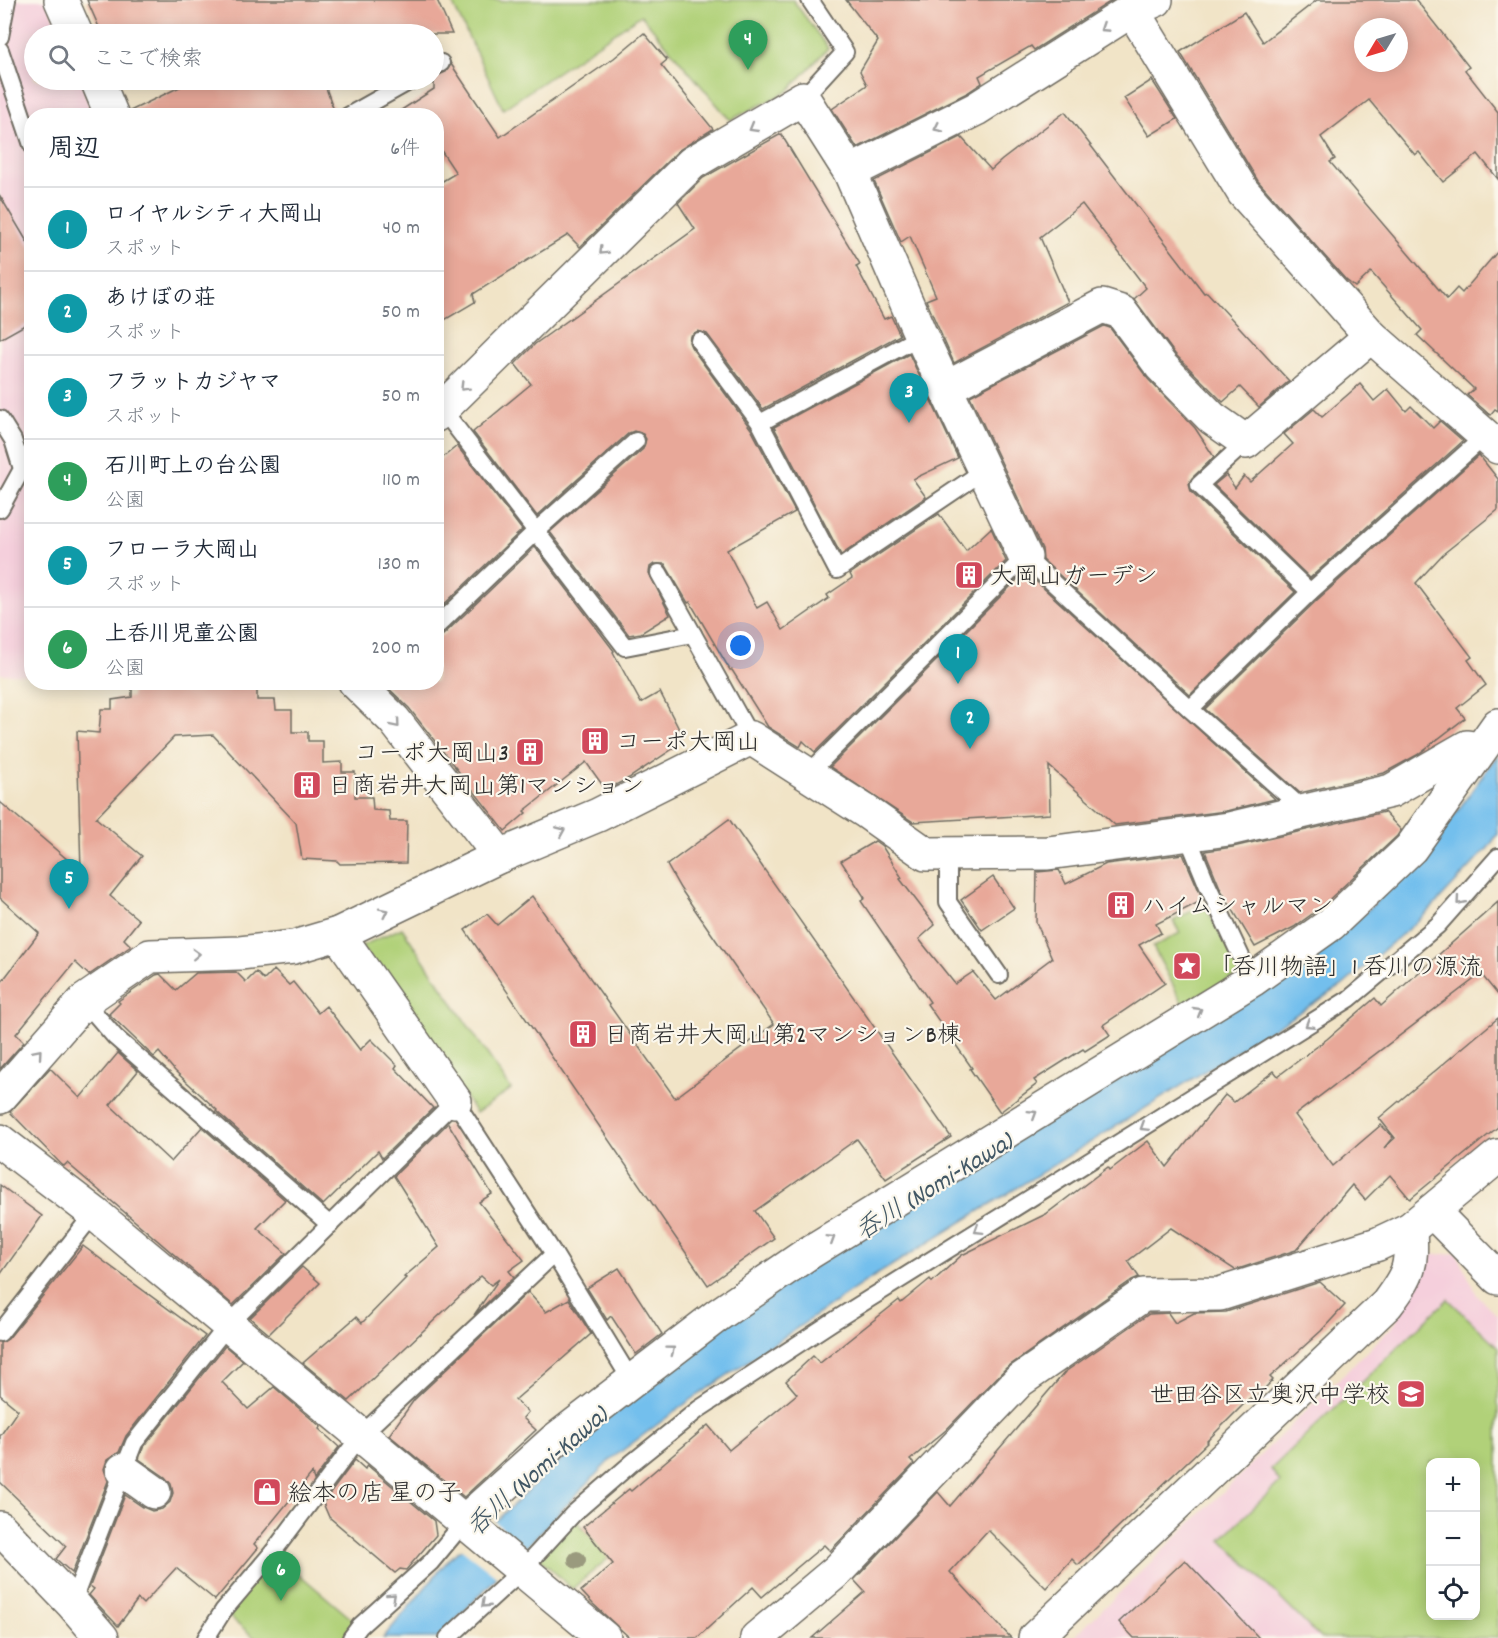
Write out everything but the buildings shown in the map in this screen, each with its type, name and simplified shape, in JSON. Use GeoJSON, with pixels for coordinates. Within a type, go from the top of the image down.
{"type":"FeatureCollection","features":[{"type":"Feature","properties":{"kind":"street"},"geometry":{"type":"LineString","coordinates":[[61,0],[72,24]]}},
{"type":"Feature","properties":{"kind":"street"},"geometry":{"type":"LineString","coordinates":[[850,172],[976,109],[1144,5],[1243,192],[1371,336],[1492,441]]}},
{"type":"Feature","properties":{"kind":"street"},"geometry":{"type":"LineString","coordinates":[[101,90],[109,108]]}},
{"type":"Feature","properties":{"kind":"street"},"geometry":{"type":"LineString","coordinates":[[444,407],[693,163],[803,98],[850,172],[921,336],[1025,557]]}},
{"type":"Feature","properties":{"kind":"street"},"geometry":{"type":"LineString","coordinates":[[946,388],[1102,306],[1121,312],[1168,374],[1212,418],[1246,442],[1371,336]]}},
{"type":"Feature","properties":{"kind":"street"},"geometry":{"type":"LineString","coordinates":[[370,690],[500,856]]}},
{"type":"Feature","properties":{"kind":"street"},"geometry":{"type":"LineString","coordinates":[[0,1097],[84,1001],[150,956],[240,953],[294,947],[338,934],[500,856],[598,815],[751,738],[865,811],[926,855],[1048,853],[1229,829],[1391,791],[1467,747],[1489,737]]}},
{"type":"Feature","properties":{"kind":"street"},"geometry":{"type":"LineString","coordinates":[[467,1524],[555,1440],[718,1315],[807,1254],[1252,980],[1331,924],[1411,848],[1489,737]]}},
{"type":"Feature","properties":{"kind":"street"},"geometry":{"type":"LineString","coordinates":[[338,934],[455,1101]]}},
{"type":"Feature","properties":{"kind":"street"},"geometry":{"type":"LineString","coordinates":[[0,1141],[94,1214],[604,1638]]}},
{"type":"Feature","properties":{"kind":"street"},"geometry":{"type":"LineString","coordinates":[[757,1638],[838,1570],[1019,1381],[1143,1294],[1220,1294],[1378,1244],[1421,1220],[1498,1156]]}},
{"type":"Feature","properties":{"kind":"street"},"geometry":{"type":"LineString","coordinates":[[1421,1220],[1498,1278]]}},
{"type":"Feature","properties":{"kind":"street"},"geometry":{"type":"LineString","coordinates":[[1035,1638],[1388,1304],[1403,1283],[1421,1220]]}},
{"type":"Feature","properties":{"kind":"street"},"geometry":{"type":"LineString","coordinates":[[123,1470],[154,1492]]}},
{"type":"Feature","properties":{"kind":"street"},"geometry":{"type":"LineString","coordinates":[[0,1528],[102,1638]]}},
{"type":"Feature","properties":{"kind":"lane"},"geometry":{"type":"LineString","coordinates":[[0,37],[7,0]]}},
{"type":"Feature","properties":{"kind":"lane"},"geometry":{"type":"LineString","coordinates":[[803,98],[846,52],[811,0]]}},
{"type":"Feature","properties":{"kind":"lane"},"geometry":{"type":"LineString","coordinates":[[0,50],[24,121]]}},
{"type":"Feature","properties":{"kind":"lane"},"geometry":{"type":"LineString","coordinates":[[362,108],[394,90]]}},
{"type":"Feature","properties":{"kind":"lane"},"geometry":{"type":"LineString","coordinates":[[760,423],[921,336]]}},
{"type":"Feature","properties":{"kind":"lane"},"geometry":{"type":"LineString","coordinates":[[699,341],[760,423],[837,570],[985,470]]}},
{"type":"Feature","properties":{"kind":"lane"},"geometry":{"type":"LineString","coordinates":[[444,418],[626,647],[693,634]]}},
{"type":"Feature","properties":{"kind":"lane"},"geometry":{"type":"LineString","coordinates":[[0,419],[13,440],[22,469]]}},
{"type":"Feature","properties":{"kind":"lane"},"geometry":{"type":"LineString","coordinates":[[444,619],[536,531],[636,441]]}},
{"type":"Feature","properties":{"kind":"lane"},"geometry":{"type":"LineString","coordinates":[[1190,709],[1310,592],[1492,441]]}},
{"type":"Feature","properties":{"kind":"lane"},"geometry":{"type":"LineString","coordinates":[[1246,442],[1199,485],[1310,592]]}},
{"type":"Feature","properties":{"kind":"lane"},"geometry":{"type":"LineString","coordinates":[[0,509],[24,465]]}},
{"type":"Feature","properties":{"kind":"lane"},"geometry":{"type":"LineString","coordinates":[[808,774],[1025,557],[1305,811]]}},
{"type":"Feature","properties":{"kind":"lane"},"geometry":{"type":"LineString","coordinates":[[659,573],[751,738]]}},
{"type":"Feature","properties":{"kind":"lane"},"geometry":{"type":"LineString","coordinates":[[1187,835],[1252,980]]}},
{"type":"Feature","properties":{"kind":"lane"},"geometry":{"type":"LineString","coordinates":[[948,854],[948,902],[999,975]]}},
{"type":"Feature","properties":{"kind":"lane"},"geometry":{"type":"LineString","coordinates":[[448,1638],[522,1570],[573,1514],[699,1409],[832,1322],[1349,999],[1438,926],[1498,856]]}},
{"type":"Feature","properties":{"kind":"lane"},"geometry":{"type":"LineString","coordinates":[[84,1001],[115,1037],[330,1225]]}},
{"type":"Feature","properties":{"kind":"lane"},"geometry":{"type":"LineString","coordinates":[[72,1603],[134,1443],[228,1325],[455,1101],[554,1254],[631,1380]]}},
{"type":"Feature","properties":{"kind":"lane"},"geometry":{"type":"LineString","coordinates":[[0,1333],[94,1214]]}},
{"type":"Feature","properties":{"kind":"lane"},"geometry":{"type":"LineString","coordinates":[[206,1638],[223,1611],[273,1552],[361,1435],[554,1254]]}},
{"type":"Feature","properties":{"kind":"lane"},"geometry":{"type":"LineString","coordinates":[[351,1638],[360,1626],[431,1562],[467,1524]]}},
{"type":"Feature","properties":{"kind":"shaded area"},"geometry":{"type":"Polygon","coordinates":[[[0,0],[46,0],[57,24],[24,24],[24,90],[84,90],[90,108],[24,108],[24,675],[0,674],[0,0]]]}},
{"type":"Feature","properties":{"kind":"shaded area","name":"世田谷区立奥沢中学校"},"geometry":{"type":"Polygon","coordinates":[[[1457,1253],[1477,1295],[1498,1316],[1498,1638],[1073,1638],[1394,1325],[1430,1255],[1457,1253]]]}},
{"type":"Feature","properties":{"kind":"green space"},"geometry":{"type":"Polygon","coordinates":[[[451,0],[500,0],[501,2],[511,0],[793,0],[828,48],[787,92],[730,120],[641,15],[503,109],[451,0]]]}},
{"type":"Feature","properties":{"kind":"green space"},"geometry":{"type":"Polygon","coordinates":[[[1204,904],[1242,973],[1183,1004],[1153,947],[1180,933],[1173,921],[1204,904]]]}},
{"type":"Feature","properties":{"kind":"green space"},"geometry":{"type":"Polygon","coordinates":[[[402,928],[511,1089],[476,1113],[361,946],[402,928]]]}},
{"type":"Feature","properties":{"kind":"green space","name":"世田谷区立奥沢中学校"},"geometry":{"type":"Polygon","coordinates":[[[1448,1299],[1498,1347],[1498,1638],[1320,1638],[1221,1539],[1280,1482],[1271,1469],[1448,1299]]]}},
{"type":"Feature","properties":{"kind":"green space"},"geometry":{"type":"Polygon","coordinates":[[[574,1518],[610,1557],[572,1589],[539,1558],[574,1518]]]}},
{"type":"Feature","properties":{"kind":"green space"},"geometry":{"type":"Polygon","coordinates":[[[273,1552],[360,1626],[351,1638],[255,1638],[223,1611],[273,1552]]]}},
{"type":"Feature","properties":{"kind":"water"},"geometry":{"type":"Polygon","coordinates":[[[1498,754],[1498,834],[1488,848],[1429,911],[1342,986],[865,1282],[685,1404],[611,1459],[438,1638],[383,1638],[449,1559],[499,1518],[651,1376],[725,1322],[1257,989],[1323,951],[1370,908],[1441,834],[1498,754]]]}},
{"type":"Feature","properties":{"kind":"pier"},"geometry":{"type":"Polygon","coordinates":[[[492,1519],[527,1549],[499,1578],[459,1547],[492,1519]]]}},
{"type":"Feature","properties":{"kind":"place","name":"石川町上の台公園"},"geometry":{"type":"Point","coordinates":[748,70]}},
{"type":"Feature","properties":{"kind":"place","name":"フラットカジヤマ"},"geometry":{"type":"Point","coordinates":[909,423]}},
{"type":"Feature","properties":{"kind":"place","name":"大岡山ガーデン"},"geometry":{"type":"Point","coordinates":[969,575]}},
{"type":"Feature","properties":{"kind":"place","name":"ロイヤルシティ大岡山"},"geometry":{"type":"Point","coordinates":[958,684]}},
{"type":"Feature","properties":{"kind":"place","name":"コーポ大岡山"},"geometry":{"type":"Point","coordinates":[595,741]}},
{"type":"Feature","properties":{"kind":"place","name":"あけぼの荘"},"geometry":{"type":"Point","coordinates":[970,749]}},
{"type":"Feature","properties":{"kind":"place","name":"コーポ大岡山3"},"geometry":{"type":"Point","coordinates":[530,752]}},
{"type":"Feature","properties":{"kind":"place","name":"日商岩井大岡山第1マンション"},"geometry":{"type":"Point","coordinates":[307,785]}},
{"type":"Feature","properties":{"kind":"place","name":"ハイムシャルマン"},"geometry":{"type":"Point","coordinates":[1121,905]}},
{"type":"Feature","properties":{"kind":"place","name":"フローラ大岡山"},"geometry":{"type":"Point","coordinates":[69,909]}},
{"type":"Feature","properties":{"kind":"place","name":"「呑川物語」1 呑川の源流"},"geometry":{"type":"Point","coordinates":[1187,966]}},
{"type":"Feature","properties":{"kind":"place","name":"日商岩井大岡山第2マンションB棟"},"geometry":{"type":"Point","coordinates":[583,1034]}},
{"type":"Feature","properties":{"kind":"place","name":"世田谷区立奥沢中学校"},"geometry":{"type":"Point","coordinates":[1411,1394]}},
{"type":"Feature","properties":{"kind":"place","name":"絵本の店 星の子"},"geometry":{"type":"Point","coordinates":[267,1492]}},
{"type":"Feature","properties":{"kind":"place","name":"上呑川児童公園"},"geometry":{"type":"Point","coordinates":[281,1601]}},
{"type":"Feature","properties":{"kind":"water label","name":"呑川 (Nomi-Kawa)"},"geometry":{"type":"Point","coordinates":[933,1185]}},
{"type":"Feature","properties":{"kind":"water label","name":"呑川 (Nomi-Kawa)"},"geometry":{"type":"Point","coordinates":[536,1470]}}]}
